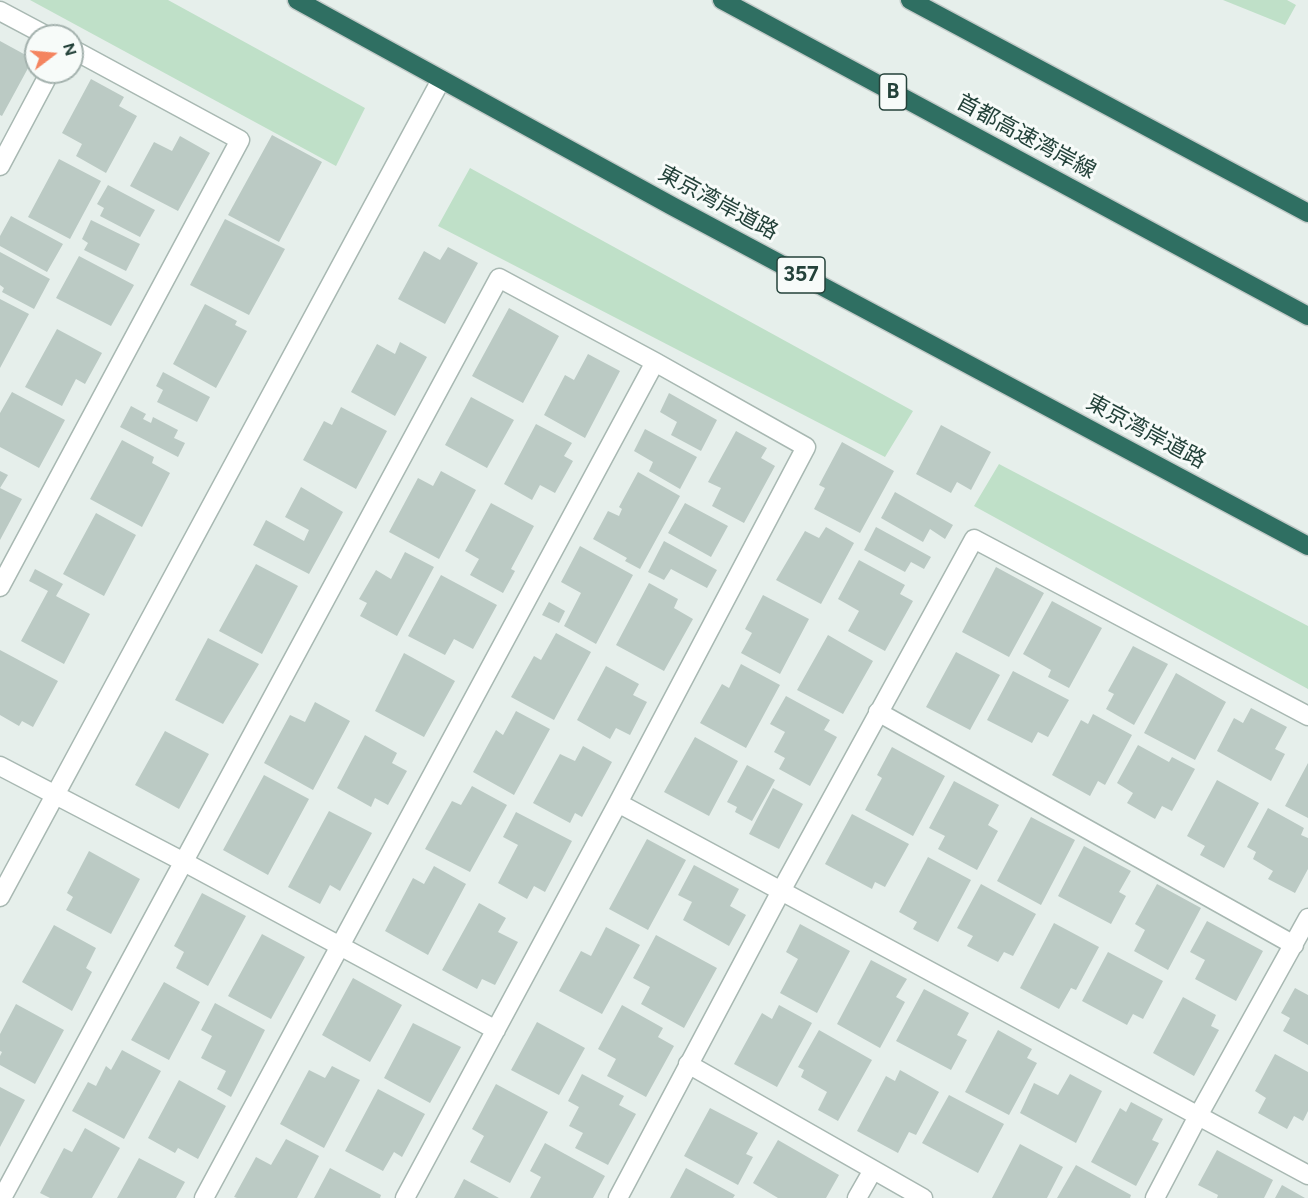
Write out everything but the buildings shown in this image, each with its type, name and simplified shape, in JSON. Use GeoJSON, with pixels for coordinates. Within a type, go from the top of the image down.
{"type":"FeatureCollection","features":[{"type":"Feature","properties":{"kind":"highway","name":"東京湾岸道路"},"geometry":{"type":"LineString","coordinates":[[297,0],[693,217],[1308,546]]}},
{"type":"Feature","properties":{"kind":"highway","name":"首都高速湾岸線"},"geometry":{"type":"LineString","coordinates":[[722,0],[1308,316]]}},
{"type":"Feature","properties":{"kind":"highway"},"geometry":{"type":"LineString","coordinates":[[910,0],[1308,213]]}},
{"type":"Feature","properties":{"kind":"street"},"geometry":{"type":"LineString","coordinates":[[0,11],[24,24]]}},
{"type":"Feature","properties":{"kind":"street"},"geometry":{"type":"LineString","coordinates":[[0,587],[240,140],[84,56]]}},
{"type":"Feature","properties":{"kind":"street"},"geometry":{"type":"LineString","coordinates":[[0,897],[441,80]]}},
{"type":"Feature","properties":{"kind":"street"},"geometry":{"type":"LineString","coordinates":[[0,166],[44,84]]}},
{"type":"Feature","properties":{"kind":"street"},"geometry":{"type":"LineString","coordinates":[[2,1198],[499,278],[806,447],[618,803],[405,1198]]}},
{"type":"Feature","properties":{"kind":"street"},"geometry":{"type":"LineString","coordinates":[[204,1198],[655,362]]}},
{"type":"Feature","properties":{"kind":"street"},"geometry":{"type":"LineString","coordinates":[[618,1198],[781,891],[974,538],[1308,716]]}},
{"type":"Feature","properties":{"kind":"street"},"geometry":{"type":"LineString","coordinates":[[878,712],[1294,945]]}},
{"type":"Feature","properties":{"kind":"street"},"geometry":{"type":"LineString","coordinates":[[0,766],[496,1030]]}},
{"type":"Feature","properties":{"kind":"street"},"geometry":{"type":"LineString","coordinates":[[618,803],[1308,1175]]}},
{"type":"Feature","properties":{"kind":"street"},"geometry":{"type":"LineString","coordinates":[[1155,1198],[1308,918]]}},
{"type":"Feature","properties":{"kind":"street"},"geometry":{"type":"LineString","coordinates":[[688,1064],[923,1198]]}},
{"type":"Feature","properties":{"kind":"street"},"geometry":{"type":"LineString","coordinates":[[857,1198],[873,1170]]}},
{"type":"Feature","properties":{"kind":"green space"},"geometry":{"type":"Polygon","coordinates":[[[30,0],[168,0],[365,108],[336,166],[84,29],[84,24],[74,24],[30,0]]]}},
{"type":"Feature","properties":{"kind":"green space"},"geometry":{"type":"Polygon","coordinates":[[[1223,0],[1287,0],[1296,5],[1285,25],[1223,0]]]}},
{"type":"Feature","properties":{"kind":"green space"},"geometry":{"type":"Polygon","coordinates":[[[470,168],[913,411],[885,457],[438,226],[470,168]]]}},
{"type":"Feature","properties":{"kind":"green space"},"geometry":{"type":"Polygon","coordinates":[[[999,464],[1308,626],[1308,689],[974,506],[999,464]]]}}]}
